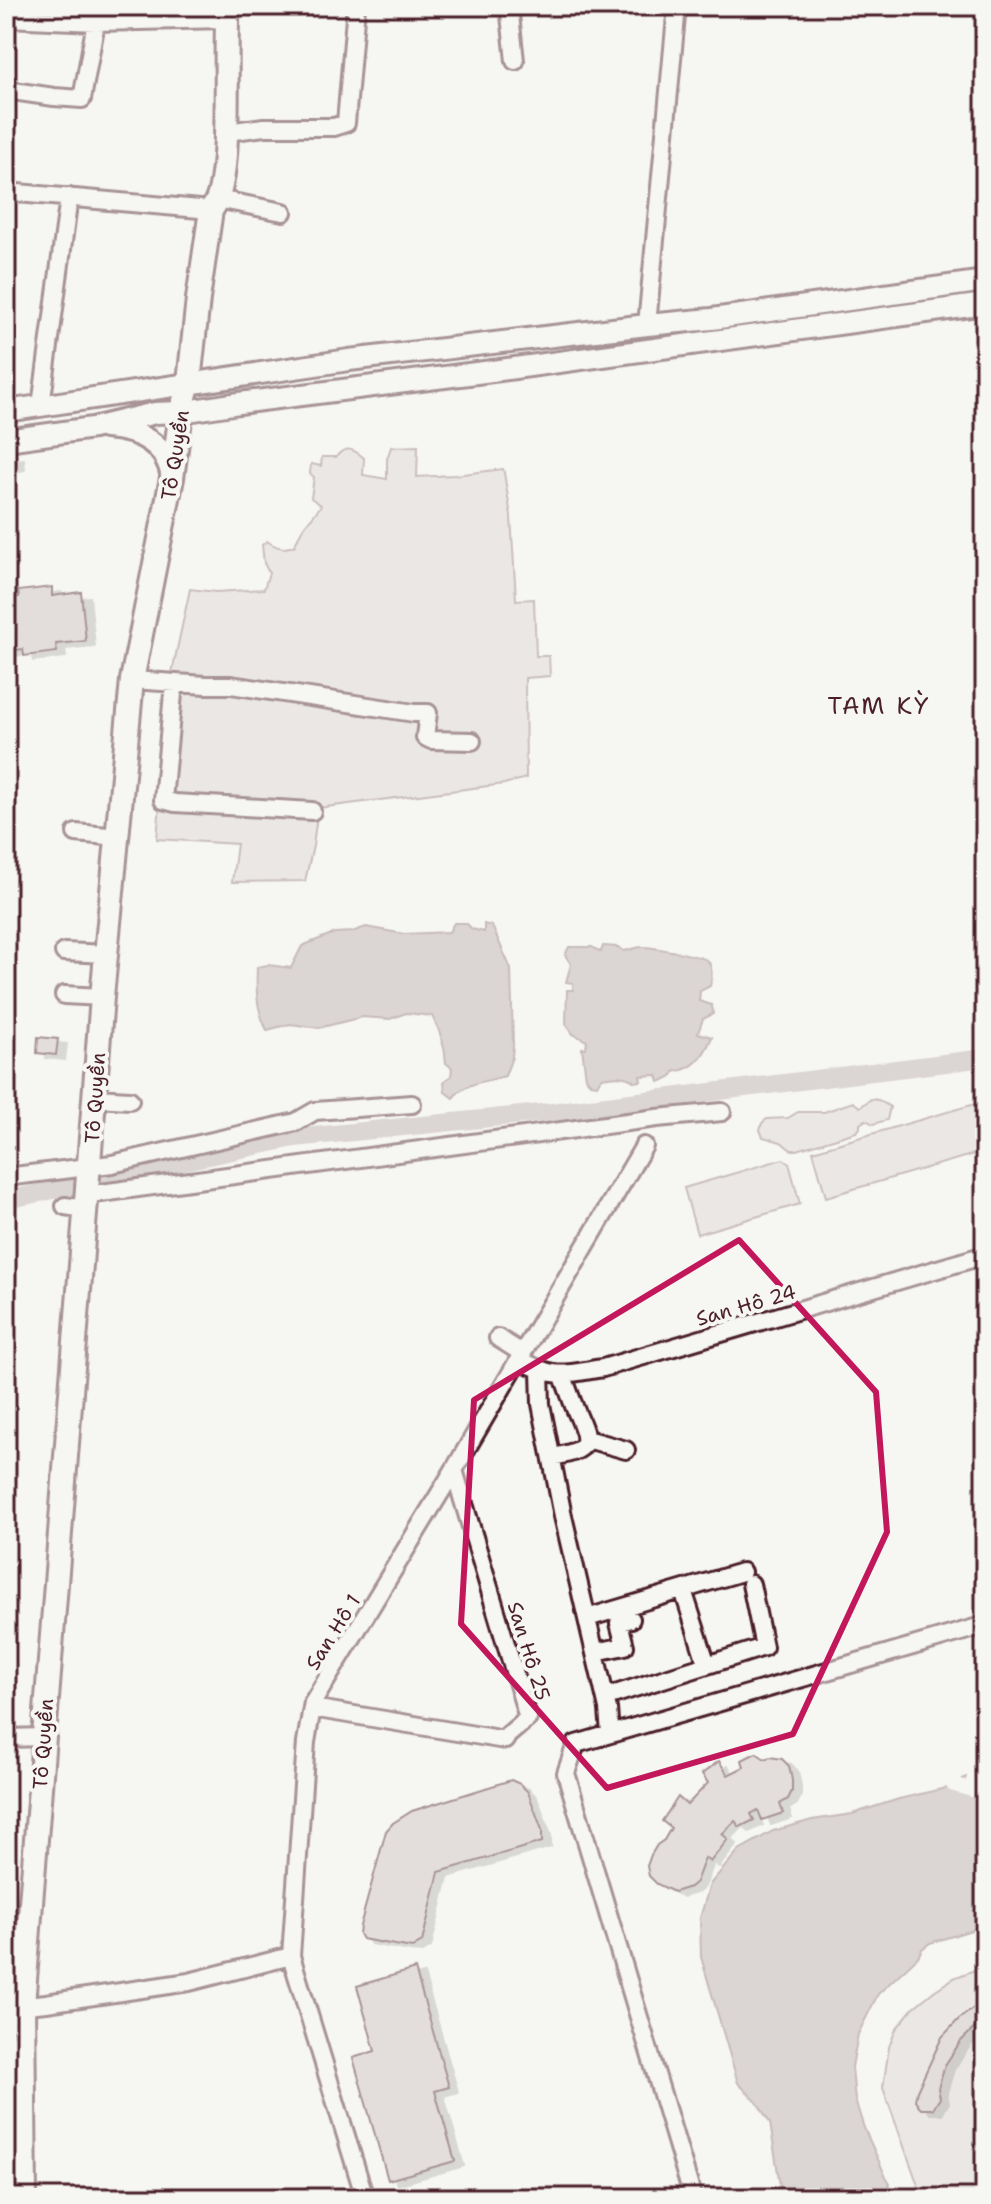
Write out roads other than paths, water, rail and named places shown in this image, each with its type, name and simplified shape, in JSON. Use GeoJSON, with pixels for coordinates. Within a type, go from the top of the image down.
{"type":"FeatureCollection","features":[{"type":"Feature","properties":{"kind":"main road","name":"Tô Quyền"},"geometry":{"type":"LineString","coordinates":[[25,2198],[14,2006],[44,1737],[79,1204],[89,1166],[132,680],[189,382],[198,299],[227,132],[227,12]]}},
{"type":"Feature","properties":{"kind":"street"},"geometry":{"type":"LineString","coordinates":[[227,132],[264,127],[334,127],[346,123],[356,6]]}},
{"type":"Feature","properties":{"kind":"street"},"geometry":{"type":"LineString","coordinates":[[509,6],[515,61]]}},
{"type":"Feature","properties":{"kind":"street"},"geometry":{"type":"LineString","coordinates":[[646,350],[677,6]]}},
{"type":"Feature","properties":{"kind":"street"},"geometry":{"type":"LineString","coordinates":[[6,18],[227,12]]}},
{"type":"Feature","properties":{"kind":"street"},"geometry":{"type":"LineString","coordinates":[[6,90],[88,100],[93,16]]}},
{"type":"Feature","properties":{"kind":"street"},"geometry":{"type":"LineString","coordinates":[[6,192],[283,212]]}},
{"type":"Feature","properties":{"kind":"street"},"geometry":{"type":"LineString","coordinates":[[46,434],[41,406],[69,197]]}},
{"type":"Feature","properties":{"kind":"street"},"geometry":{"type":"LineString","coordinates":[[6,411],[349,360],[712,319],[985,281]]}},
{"type":"Feature","properties":{"kind":"street"},"geometry":{"type":"LineString","coordinates":[[6,440],[93,428],[155,413],[985,304]]}},
{"type":"Feature","properties":{"kind":"street"},"geometry":{"type":"LineString","coordinates":[[93,428],[122,429],[144,437],[164,453],[172,478]]}},
{"type":"Feature","properties":{"kind":"street"},"geometry":{"type":"LineString","coordinates":[[132,680],[231,685],[428,713],[425,737],[431,740],[472,741]]}},
{"type":"Feature","properties":{"kind":"street"},"geometry":{"type":"LineString","coordinates":[[174,683],[163,800],[312,811]]}},
{"type":"Feature","properties":{"kind":"street"},"geometry":{"type":"LineString","coordinates":[[76,833],[118,837]]}},
{"type":"Feature","properties":{"kind":"street"},"geometry":{"type":"LineString","coordinates":[[64,952],[107,954]]}},
{"type":"Feature","properties":{"kind":"street"},"geometry":{"type":"LineString","coordinates":[[64,995],[102,997]]}},
{"type":"Feature","properties":{"kind":"street"},"geometry":{"type":"LineString","coordinates":[[95,1098],[130,1100]]}},
{"type":"Feature","properties":{"kind":"street"},"geometry":{"type":"LineString","coordinates":[[6,1177],[112,1164],[296,1122],[315,1111],[412,1104]]}},
{"type":"Feature","properties":{"kind":"street"},"geometry":{"type":"LineString","coordinates":[[79,1204],[657,1118],[722,1112]]}},
{"type":"Feature","properties":{"kind":"street","name":"San Hô 1"},"geometry":{"type":"LineString","coordinates":[[365,2198],[291,1956],[306,1742],[313,1702],[454,1470],[644,1146]]}},
{"type":"Feature","properties":{"kind":"street","name":"San Hô 24"},"geometry":{"type":"LineString","coordinates":[[498,1338],[540,1371],[562,1374],[603,1368],[985,1255]]}},
{"type":"Feature","properties":{"kind":"street"},"geometry":{"type":"LineString","coordinates":[[540,1371],[541,1404],[606,1697],[610,1734]]}},
{"type":"Feature","properties":{"kind":"street"},"geometry":{"type":"LineString","coordinates":[[552,1457],[571,1454],[587,1439],[562,1374]]}},
{"type":"Feature","properties":{"kind":"street"},"geometry":{"type":"LineString","coordinates":[[587,1439],[626,1450]]}},
{"type":"Feature","properties":{"kind":"street","name":"San Hô 25"},"geometry":{"type":"LineString","coordinates":[[312,1708],[505,1740],[528,1718],[454,1470]]}},
{"type":"Feature","properties":{"kind":"street"},"geometry":{"type":"LineString","coordinates":[[587,1618],[683,1590],[746,1578],[764,1647],[606,1697]]}},
{"type":"Feature","properties":{"kind":"street"},"geometry":{"type":"LineString","coordinates":[[683,1590],[707,1665]]}},
{"type":"Feature","properties":{"kind":"street"},"geometry":{"type":"LineString","coordinates":[[595,1652],[625,1646],[619,1623],[631,1619]]}},
{"type":"Feature","properties":{"kind":"street"},"geometry":{"type":"LineString","coordinates":[[693,2198],[566,1773],[576,1744],[985,1625]]}},
{"type":"Feature","properties":{"kind":"street"},"geometry":{"type":"LineString","coordinates":[[6,1738],[44,1737]]}},
{"type":"Feature","properties":{"kind":"street"},"geometry":{"type":"LineString","coordinates":[[14,2006],[189,1982],[291,1956]]}},
{"type":"Feature","properties":{"kind":"waterway"},"geometry":{"type":"LineString","coordinates":[[109,1177],[294,1138],[551,1112],[985,1058]]}},
{"type":"Feature","properties":{"kind":"waterway"},"geometry":{"type":"LineString","coordinates":[[6,1200],[72,1186]]}},
{"type":"Feature","properties":{"kind":"district","name":"TAM KỲ"},"geometry":{"type":"Point","coordinates":[879,706]}}]}
